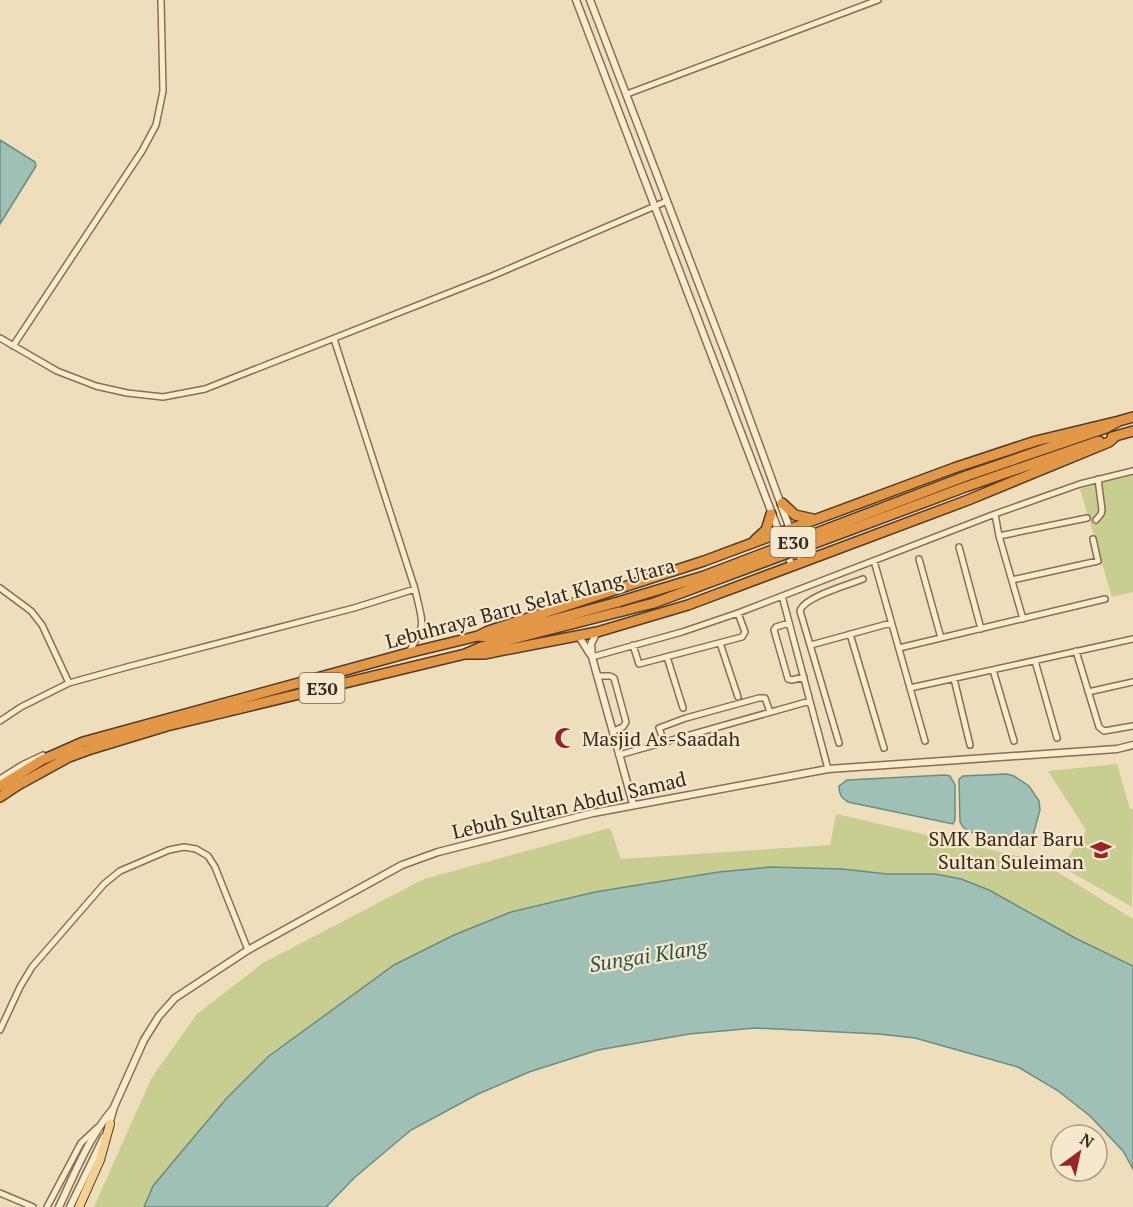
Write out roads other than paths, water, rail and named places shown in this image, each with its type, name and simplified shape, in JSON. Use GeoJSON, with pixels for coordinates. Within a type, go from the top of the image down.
{"type":"FeatureCollection","features":[{"type":"Feature","properties":{"kind":"highway","name":"Lebuhraya Baru Selat Klang Utara"},"geometry":{"type":"LineString","coordinates":[[0,797],[69,757],[167,726],[465,654],[481,647],[654,603],[1133,417]]}},
{"type":"Feature","properties":{"kind":"highway"},"geometry":{"type":"LineString","coordinates":[[478,636],[704,561],[1026,445],[1104,423],[1119,421]]}},
{"type":"Feature","properties":{"kind":"highway","name":"Lebuhraya Baru Selat Klang Utara"},"geometry":{"type":"LineString","coordinates":[[0,786],[42,760],[83,742],[408,653],[478,636],[490,637],[618,602],[704,576],[967,481],[1133,431]]}},
{"type":"Feature","properties":{"kind":"highway"},"geometry":{"type":"LineString","coordinates":[[465,654],[484,654],[597,632],[688,605],[968,500],[1109,442],[1116,436]]}},
{"type":"Feature","properties":{"kind":"highway"},"geometry":{"type":"LineString","coordinates":[[782,503],[795,515],[813,520]]}},
{"type":"Feature","properties":{"kind":"highway"},"geometry":{"type":"LineString","coordinates":[[751,543],[766,530],[771,514]]}},
{"type":"Feature","properties":{"kind":"main road"},"geometry":{"type":"LineString","coordinates":[[79,1207],[100,1160],[110,1124]]}},
{"type":"Feature","properties":{"kind":"street"},"geometry":{"type":"LineString","coordinates":[[13,346],[136,160],[156,125],[163,91],[161,0]]}},
{"type":"Feature","properties":{"kind":"street"},"geometry":{"type":"LineString","coordinates":[[576,0],[792,566]]}},
{"type":"Feature","properties":{"kind":"street"},"geometry":{"type":"LineString","coordinates":[[590,0],[782,503],[802,562]]}},
{"type":"Feature","properties":{"kind":"street"},"geometry":{"type":"LineString","coordinates":[[627,94],[878,0]]}},
{"type":"Feature","properties":{"kind":"street"},"geometry":{"type":"LineString","coordinates":[[0,338],[57,372],[96,386],[127,393],[163,397],[205,389],[492,276],[667,201]]}},
{"type":"Feature","properties":{"kind":"street"},"geometry":{"type":"LineString","coordinates":[[696,316],[709,311]]}},
{"type":"Feature","properties":{"kind":"street"},"geometry":{"type":"LineString","coordinates":[[334,339],[415,590],[422,631],[408,653]]}},
{"type":"Feature","properties":{"kind":"street"},"geometry":{"type":"LineString","coordinates":[[592,657],[738,613],[995,514],[1080,484],[1133,471]]}},
{"type":"Feature","properties":{"kind":"street"},"geometry":{"type":"LineString","coordinates":[[1095,520],[1102,510],[1098,479]]}},
{"type":"Feature","properties":{"kind":"street"},"geometry":{"type":"LineString","coordinates":[[995,514],[999,536],[1023,619]]}},
{"type":"Feature","properties":{"kind":"street"},"geometry":{"type":"LineString","coordinates":[[999,536],[1087,518]]}},
{"type":"Feature","properties":{"kind":"street"},"geometry":{"type":"LineString","coordinates":[[1012,580],[1098,561],[1093,539]]}},
{"type":"Feature","properties":{"kind":"street"},"geometry":{"type":"LineString","coordinates":[[959,548],[981,629]]}},
{"type":"Feature","properties":{"kind":"street"},"geometry":{"type":"LineString","coordinates":[[919,559],[941,638]]}},
{"type":"Feature","properties":{"kind":"street"},"geometry":{"type":"LineString","coordinates":[[874,561],[925,741]]}},
{"type":"Feature","properties":{"kind":"street"},"geometry":{"type":"LineString","coordinates":[[839,743],[800,611],[803,604],[811,599],[863,579]]}},
{"type":"Feature","properties":{"kind":"street"},"geometry":{"type":"LineString","coordinates":[[0,588],[31,611],[42,625],[69,684]]}},
{"type":"Feature","properties":{"kind":"street"},"geometry":{"type":"LineString","coordinates":[[0,721],[21,707],[69,684],[415,590]]}},
{"type":"Feature","properties":{"kind":"street"},"geometry":{"type":"LineString","coordinates":[[782,596],[828,769]]}},
{"type":"Feature","properties":{"kind":"street"},"geometry":{"type":"LineString","coordinates":[[899,648],[1105,599]]}},
{"type":"Feature","properties":{"kind":"street"},"geometry":{"type":"LineString","coordinates":[[633,645],[639,664],[742,637],[745,632],[738,613]]}},
{"type":"Feature","properties":{"kind":"street"},"geometry":{"type":"LineString","coordinates":[[789,623],[776,627],[774,630],[788,679],[804,677]]}},
{"type":"Feature","properties":{"kind":"street"},"geometry":{"type":"LineString","coordinates":[[811,645],[891,623]]}},
{"type":"Feature","properties":{"kind":"street"},"geometry":{"type":"LineString","coordinates":[[597,632],[591,644],[592,657],[633,804]]}},
{"type":"Feature","properties":{"kind":"street"},"geometry":{"type":"LineString","coordinates":[[850,634],[884,748]]}},
{"type":"Feature","properties":{"kind":"street"},"geometry":{"type":"LineString","coordinates":[[578,635],[592,657]]}},
{"type":"Feature","properties":{"kind":"street"},"geometry":{"type":"LineString","coordinates":[[910,688],[1133,639]]}},
{"type":"Feature","properties":{"kind":"street"},"geometry":{"type":"LineString","coordinates":[[720,643],[738,697]]}},
{"type":"Feature","properties":{"kind":"street"},"geometry":{"type":"LineString","coordinates":[[1076,651],[1101,729],[1104,731],[1133,726]]}},
{"type":"Feature","properties":{"kind":"street"},"geometry":{"type":"LineString","coordinates":[[667,657],[683,708]]}},
{"type":"Feature","properties":{"kind":"street"},"geometry":{"type":"LineString","coordinates":[[1035,661],[1057,738]]}},
{"type":"Feature","properties":{"kind":"street"},"geometry":{"type":"LineString","coordinates":[[993,670],[1014,741]]}},
{"type":"Feature","properties":{"kind":"street"},"geometry":{"type":"LineString","coordinates":[[597,676],[614,678],[625,725],[613,732]]}},
{"type":"Feature","properties":{"kind":"street"},"geometry":{"type":"LineString","coordinates":[[954,679],[970,745]]}},
{"type":"Feature","properties":{"kind":"street"},"geometry":{"type":"LineString","coordinates":[[1088,692],[1133,682]]}},
{"type":"Feature","properties":{"kind":"street"},"geometry":{"type":"LineString","coordinates":[[664,742],[659,728],[686,718],[759,698],[765,698],[770,712]]}},
{"type":"Feature","properties":{"kind":"street"},"geometry":{"type":"LineString","coordinates":[[619,755],[810,701]]}},
{"type":"Feature","properties":{"kind":"street"},"geometry":{"type":"LineString","coordinates":[[0,780],[22,765],[47,753],[83,742]]}},
{"type":"Feature","properties":{"kind":"street","name":"Lebuh Sultan Abdul Samad"},"geometry":{"type":"LineString","coordinates":[[70,1207],[110,1124],[114,1107],[144,1040],[159,1016],[175,998],[248,950],[402,865],[480,840],[633,804],[828,769],[1133,746]]}},
{"type":"Feature","properties":{"kind":"street"},"geometry":{"type":"LineString","coordinates":[[0,1030],[32,967],[104,884],[120,872],[169,850],[184,847],[196,849],[208,856],[215,867],[248,950]]}},
{"type":"Feature","properties":{"kind":"street","name":"Lebuh Sultan Abdul Samad"},"geometry":{"type":"LineString","coordinates":[[59,1207],[99,1126],[114,1107]]}},
{"type":"Feature","properties":{"kind":"street"},"geometry":{"type":"LineString","coordinates":[[47,1207],[81,1143],[99,1126]]}},
{"type":"Feature","properties":{"kind":"street"},"geometry":{"type":"LineString","coordinates":[[0,1193],[33,1207]]}},
{"type":"Feature","properties":{"kind":"water"},"geometry":{"type":"Polygon","coordinates":[[[0,140],[35,162],[36,166],[0,224],[0,140]]]}},
{"type":"Feature","properties":{"kind":"water"},"geometry":{"type":"Polygon","coordinates":[[[1007,774],[1029,786],[1039,801],[1040,810],[1033,835],[1021,847],[1013,847],[968,831],[960,822],[959,779],[963,776],[1007,774]]]}},
{"type":"Feature","properties":{"kind":"water"},"geometry":{"type":"Polygon","coordinates":[[[950,776],[955,785],[953,824],[848,802],[839,791],[839,786],[847,780],[950,776]]]}},
{"type":"Feature","properties":{"kind":"water","name":"Sungai Klang"},"geometry":{"type":"Polygon","coordinates":[[[771,867],[842,869],[887,874],[935,874],[961,879],[989,890],[1077,939],[1133,966],[1133,1169],[1123,1151],[1109,1136],[1109,1123],[1097,1123],[1057,1090],[1018,1067],[915,1038],[755,1028],[689,1034],[598,1050],[529,1072],[478,1094],[411,1130],[354,1178],[326,1207],[144,1207],[153,1186],[226,1099],[269,1056],[394,965],[454,935],[511,912],[595,892],[719,872],[771,867]]]}},
{"type":"Feature","properties":{"kind":"place","name":"Masjid As-Saadah"},"geometry":{"type":"Point","coordinates":[565,738]}},
{"type":"Feature","properties":{"kind":"place","name":"SMK Bandar Baru Sultan Suleiman"},"geometry":{"type":"Point","coordinates":[1101,850]}}]}
